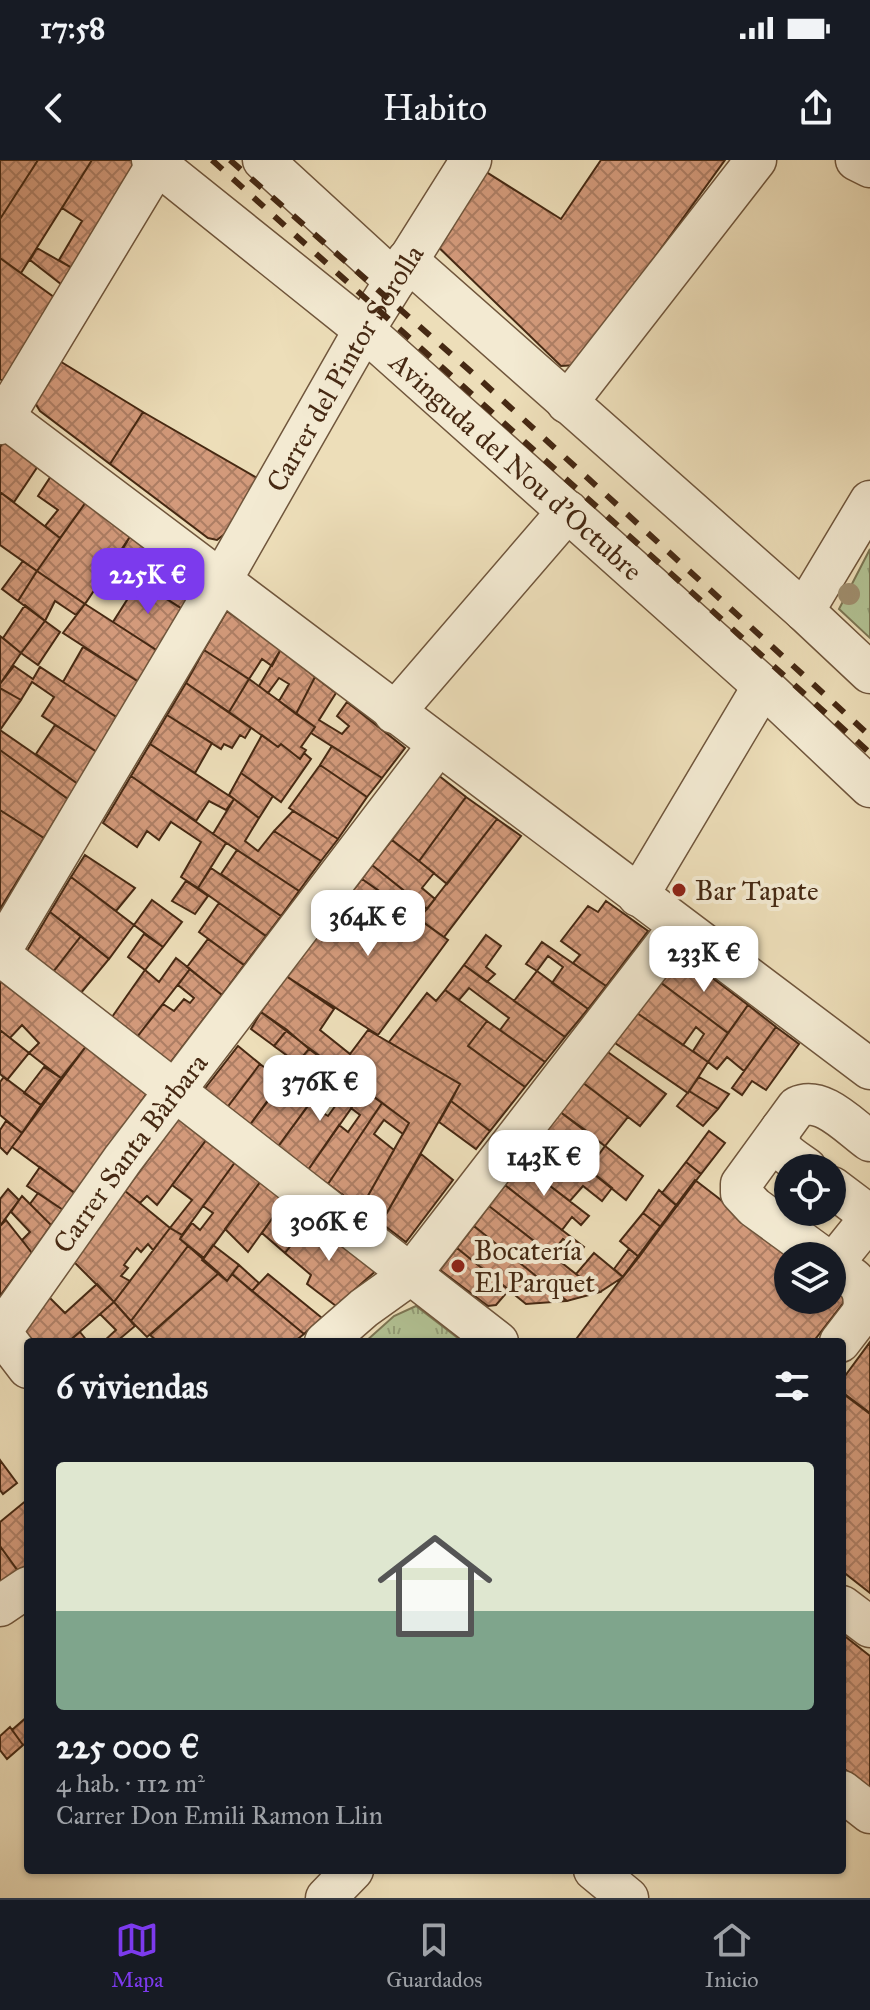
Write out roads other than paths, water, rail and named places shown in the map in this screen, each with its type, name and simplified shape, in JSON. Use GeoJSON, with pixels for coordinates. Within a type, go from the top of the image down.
{"type":"FeatureCollection","features":[{"type":"Feature","properties":{"kind":"street"},"geometry":{"type":"LineString","coordinates":[[263,160],[567,403],[870,673]]}},
{"type":"Feature","properties":{"kind":"street","name":"Carrer del Pintor Sorolla"},"geometry":{"type":"LineString","coordinates":[[0,953],[222,579],[364,330],[471,160]]}},
{"type":"Feature","properties":{"kind":"street"},"geometry":{"type":"LineString","coordinates":[[567,403],[756,160]]}},
{"type":"Feature","properties":{"kind":"street"},"geometry":{"type":"LineString","coordinates":[[856,160],[870,167]]}},
{"type":"Feature","properties":{"kind":"street"},"geometry":{"type":"LineString","coordinates":[[155,162],[2,419],[222,579],[394,713],[870,1069]]}},
{"type":"Feature","properties":{"kind":"street","name":"Avinguda del Nou d'Octubre"},"geometry":{"type":"LineString","coordinates":[[155,162],[364,330],[763,686],[870,787]]}},
{"type":"Feature","properties":{"kind":"street"},"geometry":{"type":"LineString","coordinates":[[804,611],[870,501]]}},
{"type":"Feature","properties":{"kind":"street"},"geometry":{"type":"LineString","coordinates":[[394,713],[568,511]]}},
{"type":"Feature","properties":{"kind":"street"},"geometry":{"type":"LineString","coordinates":[[638,896],[763,686]]}},
{"type":"Feature","properties":{"kind":"street","name":"Carrer Santa Bàrbara"},"geometry":{"type":"LineString","coordinates":[[0,1332],[123,1159],[438,745]]}},
{"type":"Feature","properties":{"kind":"street"},"geometry":{"type":"LineString","coordinates":[[330,1338],[410,1275],[679,927]]}},
{"type":"Feature","properties":{"kind":"street"},"geometry":{"type":"LineString","coordinates":[[0,953],[175,1093],[493,1338]]}},
{"type":"Feature","properties":{"kind":"street"},"geometry":{"type":"LineString","coordinates":[[802,1242],[754,1207],[741,1193],[741,1184],[797,1107],[813,1103],[870,1141]]}},
{"type":"Feature","properties":{"kind":"street"},"geometry":{"type":"LineString","coordinates":[[781,1129],[778,1141],[789,1154]]}},
{"type":"Feature","properties":{"kind":"street"},"geometry":{"type":"LineString","coordinates":[[846,1198],[870,1215],[846,1247]]}},
{"type":"Feature","properties":{"kind":"street"},"geometry":{"type":"LineString","coordinates":[[846,1273],[865,1294],[858,1319]]}},
{"type":"Feature","properties":{"kind":"street"},"geometry":{"type":"LineString","coordinates":[[0,1332],[24,1363]]}},
{"type":"Feature","properties":{"kind":"street"},"geometry":{"type":"LineString","coordinates":[[0,1606],[24,1590]]}},
{"type":"Feature","properties":{"kind":"street"},"geometry":{"type":"LineString","coordinates":[[846,1609],[870,1627]]}},
{"type":"Feature","properties":{"kind":"street"},"geometry":{"type":"LineString","coordinates":[[846,1794],[870,1813]]}},
{"type":"Feature","properties":{"kind":"street"},"geometry":{"type":"LineString","coordinates":[[326,1898],[349,1874]]}},
{"type":"Feature","properties":{"kind":"street"},"geometry":{"type":"LineString","coordinates":[[599,1874],[628,1898]]}},
{"type":"Feature","properties":{"kind":"railway"},"geometry":{"type":"LineString","coordinates":[[212,160],[870,753]]}},
{"type":"Feature","properties":{"kind":"railway"},"geometry":{"type":"LineString","coordinates":[[230,160],[476,376],[870,736]]}},
{"type":"Feature","properties":{"kind":"place","name":"Bar Tapate"},"geometry":{"type":"Point","coordinates":[679,890]}},
{"type":"Feature","properties":{"kind":"place","name":"Bocatería El Parquet"},"geometry":{"type":"Point","coordinates":[458,1266]}}]}
